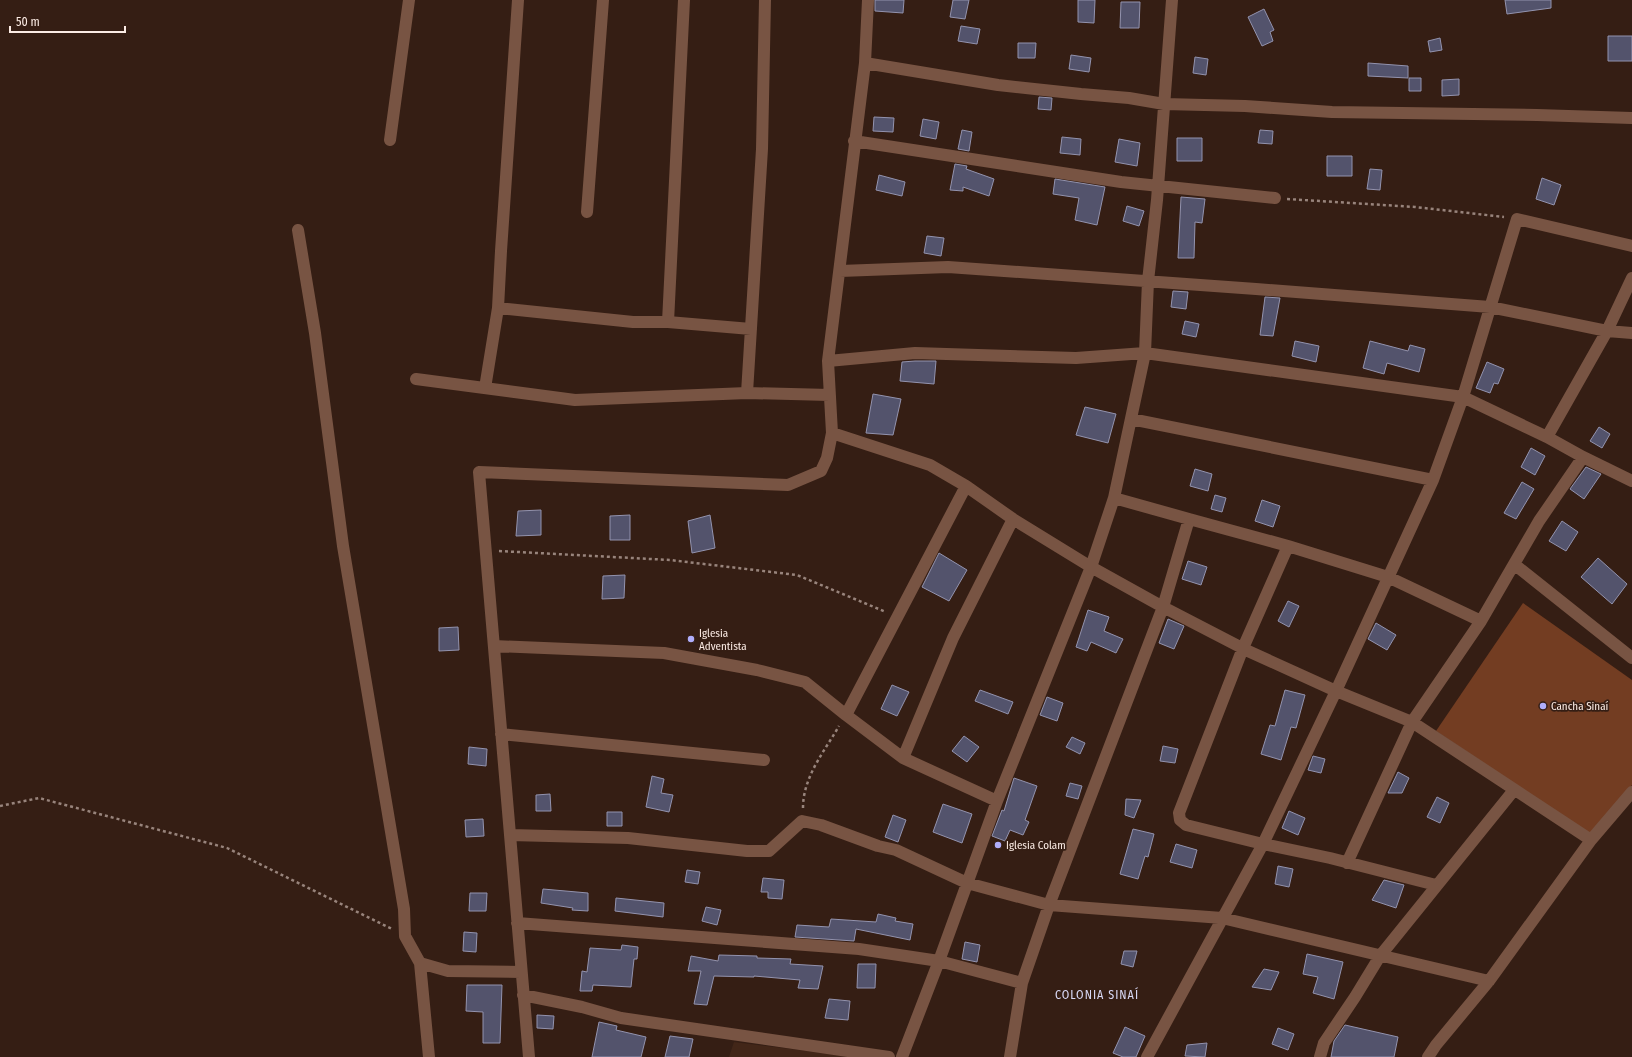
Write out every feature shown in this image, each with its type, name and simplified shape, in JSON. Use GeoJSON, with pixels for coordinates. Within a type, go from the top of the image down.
{"type":"FeatureCollection","features":[{"type":"Feature","properties":{"kind":"street"},"geometry":{"type":"LineString","coordinates":[[390,140],[409,0]]}},
{"type":"Feature","properties":{"kind":"street"},"geometry":{"type":"LineString","coordinates":[[484,388],[498,308],[500,251],[518,0]]}},
{"type":"Feature","properties":{"kind":"street"},"geometry":{"type":"LineString","coordinates":[[587,212],[603,0]]}},
{"type":"Feature","properties":{"kind":"street"},"geometry":{"type":"LineString","coordinates":[[668,322],[684,0]]}},
{"type":"Feature","properties":{"kind":"street"},"geometry":{"type":"LineString","coordinates":[[747,393],[762,149],[765,0]]}},
{"type":"Feature","properties":{"kind":"street"},"geometry":{"type":"LineString","coordinates":[[529,1057],[479,472],[788,485],[821,471],[827,458],[832,433],[828,362],[840,271],[854,141],[865,64],[868,0]]}},
{"type":"Feature","properties":{"kind":"street"},"geometry":{"type":"LineString","coordinates":[[902,1057],[939,961],[997,801],[1091,567],[1114,498],[1145,353],[1148,281],[1158,185],[1172,0]]}},
{"type":"Feature","properties":{"kind":"street"},"geometry":{"type":"LineString","coordinates":[[865,64],[998,85],[1128,98],[1164,104],[1245,106],[1332,112],[1632,118]]}},
{"type":"Feature","properties":{"kind":"street"},"geometry":{"type":"LineString","coordinates":[[854,141],[1121,182],[1275,198]]}},
{"type":"Feature","properties":{"kind":"street"},"geometry":{"type":"LineString","coordinates":[[1147,1057],[1263,844],[1336,691],[1433,480],[1463,397],[1517,219],[1632,246]]}},
{"type":"Feature","properties":{"kind":"street"},"geometry":{"type":"LineString","coordinates":[[298,230],[315,333],[343,546],[404,909],[405,936],[420,963],[429,1057]]}},
{"type":"Feature","properties":{"kind":"street"},"geometry":{"type":"LineString","coordinates":[[840,271],[948,267],[1490,307],[1607,331],[1632,333]]}},
{"type":"Feature","properties":{"kind":"street"},"geometry":{"type":"LineString","coordinates":[[1547,437],[1607,331],[1632,278]]}},
{"type":"Feature","properties":{"kind":"street"},"geometry":{"type":"LineString","coordinates":[[498,308],[633,322],[668,322],[751,329]]}},
{"type":"Feature","properties":{"kind":"street"},"geometry":{"type":"LineString","coordinates":[[828,362],[915,353],[1076,358],[1145,353],[1463,397],[1547,437],[1583,457],[1632,481]]}},
{"type":"Feature","properties":{"kind":"street"},"geometry":{"type":"LineString","coordinates":[[416,379],[575,400],[747,393],[830,395]]}},
{"type":"Feature","properties":{"kind":"street"},"geometry":{"type":"LineString","coordinates":[[1131,419],[1433,480]]}},
{"type":"Feature","properties":{"kind":"street"},"geometry":{"type":"LineString","coordinates":[[832,433],[930,465],[966,486],[1013,519],[1091,567],[1163,607],[1243,648],[1336,691],[1412,722],[1591,840]]}},
{"type":"Feature","properties":{"kind":"street"},"geometry":{"type":"LineString","coordinates":[[1347,863],[1412,722],[1481,621],[1539,521],[1583,457]]}},
{"type":"Feature","properties":{"kind":"street"},"geometry":{"type":"LineString","coordinates":[[846,716],[966,486]]}},
{"type":"Feature","properties":{"kind":"street"},"geometry":{"type":"LineString","coordinates":[[1114,498],[1288,546],[1388,577],[1481,621]]}},
{"type":"Feature","properties":{"kind":"street"},"geometry":{"type":"LineString","coordinates":[[903,758],[953,638],[1013,519]]}},
{"type":"Feature","properties":{"kind":"street"},"geometry":{"type":"LineString","coordinates":[[1010,1057],[1022,983],[1049,905],[1163,607],[1189,519]]}},
{"type":"Feature","properties":{"kind":"street"},"geometry":{"type":"LineString","coordinates":[[1288,546],[1243,648],[1179,813],[1180,820],[1186,826],[1436,885]]}},
{"type":"Feature","properties":{"kind":"street"},"geometry":{"type":"LineString","coordinates":[[1514,564],[1632,658]]}},
{"type":"Feature","properties":{"kind":"street"},"geometry":{"type":"LineString","coordinates":[[494,646],[664,653],[757,670],[805,682],[846,716],[903,758],[997,801]]}},
{"type":"Feature","properties":{"kind":"street"},"geometry":{"type":"LineString","coordinates":[[501,734],[764,760]]}},
{"type":"Feature","properties":{"kind":"street"},"geometry":{"type":"LineString","coordinates":[[1320,1057],[1324,1042],[1355,997],[1380,956],[1514,790]]}},
{"type":"Feature","properties":{"kind":"street"},"geometry":{"type":"LineString","coordinates":[[1428,1057],[1436,1045],[1489,981],[1591,840],[1632,792]]}},
{"type":"Feature","properties":{"kind":"street"},"geometry":{"type":"LineString","coordinates":[[510,835],[628,838],[747,851],[769,851],[802,821],[821,825],[878,846],[896,850],[967,883],[1049,905],[1222,918],[1489,981]]}},
{"type":"Feature","properties":{"kind":"street"},"geometry":{"type":"LineString","coordinates":[[517,923],[859,949],[939,961],[1022,983]]}},
{"type":"Feature","properties":{"kind":"street"},"geometry":{"type":"LineString","coordinates":[[420,963],[448,971],[521,972]]}},
{"type":"Feature","properties":{"kind":"street"},"geometry":{"type":"LineString","coordinates":[[524,995],[582,1007],[621,1018],[889,1057]]}},
{"type":"Feature","properties":{"kind":"path"},"geometry":{"type":"LineString","coordinates":[[1275,198],[1415,207],[1517,219]]}},
{"type":"Feature","properties":{"kind":"path"},"geometry":{"type":"LineString","coordinates":[[486,550],[670,560],[797,575],[897,616]]}},
{"type":"Feature","properties":{"kind":"path"},"geometry":{"type":"LineString","coordinates":[[802,821],[803,799],[808,776],[846,716]]}},
{"type":"Feature","properties":{"kind":"path"},"geometry":{"type":"LineString","coordinates":[[0,806],[39,798],[227,848],[405,936]]}},
{"type":"Feature","properties":{"kind":"shaded area","name":"Cancha Sinaí"},"geometry":{"type":"Polygon","coordinates":[[[1523,603],[1632,680],[1632,785],[1594,837],[1436,731],[1523,603]]]}},
{"type":"Feature","properties":{"kind":"shaded area"},"geometry":{"type":"Polygon","coordinates":[[[734,1042],[857,1057],[729,1057],[734,1042]]]}},
{"type":"Feature","properties":{"kind":"building"},"geometry":{"type":"Polygon","coordinates":[[[875,0],[904,0],[903,13],[875,11],[875,0]]]}},
{"type":"Feature","properties":{"kind":"building"},"geometry":{"type":"Polygon","coordinates":[[[953,0],[969,0],[965,19],[950,17],[953,0]]]}},
{"type":"Feature","properties":{"kind":"building"},"geometry":{"type":"Polygon","coordinates":[[[1078,0],[1095,0],[1094,23],[1078,22],[1078,0]]]}},
{"type":"Feature","properties":{"kind":"building"},"geometry":{"type":"Polygon","coordinates":[[[1505,0],[1551,0],[1551,8],[1507,14],[1505,0]]]}},
{"type":"Feature","properties":{"kind":"building"},"geometry":{"type":"Polygon","coordinates":[[[1121,2],[1140,2],[1139,28],[1120,28],[1121,2]]]}},
{"type":"Feature","properties":{"kind":"building"},"geometry":{"type":"Polygon","coordinates":[[[1264,9],[1274,30],[1270,32],[1273,41],[1262,46],[1248,17],[1264,9]]]}},
{"type":"Feature","properties":{"kind":"building"},"geometry":{"type":"Polygon","coordinates":[[[961,26],[980,29],[977,44],[958,41],[961,26]]]}},
{"type":"Feature","properties":{"kind":"building"},"geometry":{"type":"Polygon","coordinates":[[[1608,36],[1632,36],[1632,61],[1608,61],[1608,36]]]}},
{"type":"Feature","properties":{"kind":"building"},"geometry":{"type":"Polygon","coordinates":[[[1440,38],[1442,50],[1430,52],[1428,41],[1440,38]]]}},
{"type":"Feature","properties":{"kind":"building"},"geometry":{"type":"Polygon","coordinates":[[[1018,43],[1036,43],[1035,58],[1018,58],[1018,43]]]}},
{"type":"Feature","properties":{"kind":"building"},"geometry":{"type":"Polygon","coordinates":[[[1071,55],[1091,58],[1089,72],[1069,69],[1071,55]]]}},
{"type":"Feature","properties":{"kind":"building"},"geometry":{"type":"Polygon","coordinates":[[[1195,57],[1208,59],[1206,75],[1193,73],[1195,57]]]}},
{"type":"Feature","properties":{"kind":"building"},"geometry":{"type":"Polygon","coordinates":[[[1368,63],[1408,66],[1408,78],[1368,76],[1368,63]]]}},
{"type":"Feature","properties":{"kind":"building"},"geometry":{"type":"Polygon","coordinates":[[[1409,78],[1421,78],[1421,91],[1409,91],[1409,78]]]}},
{"type":"Feature","properties":{"kind":"building"},"geometry":{"type":"Polygon","coordinates":[[[1459,79],[1459,95],[1442,96],[1442,80],[1459,79]]]}},
{"type":"Feature","properties":{"kind":"building"},"geometry":{"type":"Polygon","coordinates":[[[1039,97],[1052,98],[1051,110],[1038,109],[1039,97]]]}},
{"type":"Feature","properties":{"kind":"building"},"geometry":{"type":"Polygon","coordinates":[[[874,117],[894,118],[893,132],[873,131],[874,117]]]}},
{"type":"Feature","properties":{"kind":"building"},"geometry":{"type":"Polygon","coordinates":[[[923,119],[939,122],[936,139],[920,136],[923,119]]]}},
{"type":"Feature","properties":{"kind":"building"},"geometry":{"type":"Polygon","coordinates":[[[962,130],[972,132],[969,151],[958,149],[962,130]]]}},
{"type":"Feature","properties":{"kind":"building"},"geometry":{"type":"Polygon","coordinates":[[[1260,130],[1273,131],[1272,144],[1258,143],[1260,130]]]}},
{"type":"Feature","properties":{"kind":"building"},"geometry":{"type":"Polygon","coordinates":[[[1062,137],[1081,139],[1080,155],[1060,153],[1062,137]]]}},
{"type":"Feature","properties":{"kind":"building"},"geometry":{"type":"Polygon","coordinates":[[[1177,138],[1202,138],[1202,161],[1177,161],[1177,138]]]}},
{"type":"Feature","properties":{"kind":"building"},"geometry":{"type":"Polygon","coordinates":[[[1119,139],[1140,143],[1137,166],[1115,162],[1119,139]]]}},
{"type":"Feature","properties":{"kind":"building"},"geometry":{"type":"Polygon","coordinates":[[[1327,156],[1352,156],[1352,176],[1327,176],[1327,156]]]}},
{"type":"Feature","properties":{"kind":"building"},"geometry":{"type":"Polygon","coordinates":[[[955,164],[967,166],[966,169],[994,179],[989,196],[963,187],[963,191],[950,190],[955,164]]]}},
{"type":"Feature","properties":{"kind":"building"},"geometry":{"type":"Polygon","coordinates":[[[1370,169],[1382,170],[1380,190],[1367,189],[1370,169]]]}},
{"type":"Feature","properties":{"kind":"building"},"geometry":{"type":"Polygon","coordinates":[[[879,175],[905,182],[902,196],[876,190],[879,175]]]}},
{"type":"Feature","properties":{"kind":"building"},"geometry":{"type":"Polygon","coordinates":[[[1542,178],[1561,185],[1554,205],[1536,199],[1542,178]]]}},
{"type":"Feature","properties":{"kind":"building"},"geometry":{"type":"Polygon","coordinates":[[[1055,179],[1105,187],[1097,225],[1075,220],[1079,198],[1053,194],[1055,179]]]}},
{"type":"Feature","properties":{"kind":"building"},"geometry":{"type":"Polygon","coordinates":[[[1181,197],[1205,199],[1202,223],[1195,222],[1194,258],[1178,258],[1181,197]]]}},
{"type":"Feature","properties":{"kind":"building"},"geometry":{"type":"Polygon","coordinates":[[[1127,206],[1144,211],[1139,226],[1123,221],[1127,206]]]}},
{"type":"Feature","properties":{"kind":"building"},"geometry":{"type":"Polygon","coordinates":[[[927,236],[944,238],[941,256],[924,253],[927,236]]]}},
{"type":"Feature","properties":{"kind":"building"},"geometry":{"type":"Polygon","coordinates":[[[1173,291],[1188,292],[1186,309],[1171,307],[1173,291]]]}},
{"type":"Feature","properties":{"kind":"building"},"geometry":{"type":"Polygon","coordinates":[[[1265,297],[1280,298],[1273,336],[1260,335],[1265,297]]]}},
{"type":"Feature","properties":{"kind":"building"},"geometry":{"type":"Polygon","coordinates":[[[1185,321],[1199,324],[1196,337],[1182,334],[1185,321]]]}},
{"type":"Feature","properties":{"kind":"building"},"geometry":{"type":"Polygon","coordinates":[[[1295,341],[1319,346],[1316,362],[1292,356],[1295,341]]]}},
{"type":"Feature","properties":{"kind":"building"},"geometry":{"type":"Polygon","coordinates":[[[1370,341],[1408,351],[1410,345],[1425,349],[1419,372],[1387,363],[1384,374],[1363,368],[1370,341]]]}},
{"type":"Feature","properties":{"kind":"building"},"geometry":{"type":"Polygon","coordinates":[[[936,361],[934,384],[900,381],[902,362],[936,361]]]}},
{"type":"Feature","properties":{"kind":"building"},"geometry":{"type":"Polygon","coordinates":[[[1487,362],[1504,369],[1498,384],[1494,383],[1490,393],[1476,388],[1487,362]]]}},
{"type":"Feature","properties":{"kind":"building"},"geometry":{"type":"Polygon","coordinates":[[[873,394],[901,399],[893,435],[866,433],[873,394]]]}},
{"type":"Feature","properties":{"kind":"building"},"geometry":{"type":"Polygon","coordinates":[[[1085,407],[1116,414],[1108,443],[1076,435],[1085,407]]]}},
{"type":"Feature","properties":{"kind":"building"},"geometry":{"type":"Polygon","coordinates":[[[1599,427],[1610,434],[1602,448],[1590,441],[1599,427]]]}},
{"type":"Feature","properties":{"kind":"building"},"geometry":{"type":"Polygon","coordinates":[[[1531,448],[1545,456],[1535,475],[1521,467],[1531,448]]]}},
{"type":"Feature","properties":{"kind":"building"},"geometry":{"type":"Polygon","coordinates":[[[1586,467],[1601,474],[1584,499],[1570,489],[1586,467]]]}},
{"type":"Feature","properties":{"kind":"building"},"geometry":{"type":"Polygon","coordinates":[[[1195,469],[1212,474],[1208,491],[1190,486],[1195,469]]]}},
{"type":"Feature","properties":{"kind":"building"},"geometry":{"type":"Polygon","coordinates":[[[1522,482],[1534,489],[1516,519],[1504,513],[1522,482]]]}},
{"type":"Feature","properties":{"kind":"building"},"geometry":{"type":"Polygon","coordinates":[[[1215,495],[1226,498],[1222,512],[1211,509],[1215,495]]]}},
{"type":"Feature","properties":{"kind":"building"},"geometry":{"type":"Polygon","coordinates":[[[1262,500],[1280,506],[1273,527],[1255,521],[1262,500]]]}},
{"type":"Feature","properties":{"kind":"building"},"geometry":{"type":"Polygon","coordinates":[[[541,510],[541,535],[516,536],[518,511],[541,510]]]}},
{"type":"Feature","properties":{"kind":"building"},"geometry":{"type":"Polygon","coordinates":[[[630,515],[630,540],[610,540],[610,516],[630,515]]]}},
{"type":"Feature","properties":{"kind":"building"},"geometry":{"type":"Polygon","coordinates":[[[710,515],[715,548],[692,553],[688,521],[710,515]]]}},
{"type":"Feature","properties":{"kind":"building"},"geometry":{"type":"Polygon","coordinates":[[[1562,521],[1578,532],[1566,551],[1549,541],[1562,521]]]}},
{"type":"Feature","properties":{"kind":"building"},"geometry":{"type":"Polygon","coordinates":[[[939,553],[967,570],[949,601],[922,587],[939,553]]]}},
{"type":"Feature","properties":{"kind":"building"},"geometry":{"type":"Polygon","coordinates":[[[1598,558],[1627,584],[1612,604],[1581,577],[1598,558]]]}},
{"type":"Feature","properties":{"kind":"building"},"geometry":{"type":"Polygon","coordinates":[[[1188,561],[1207,567],[1201,585],[1182,579],[1188,561]]]}},
{"type":"Feature","properties":{"kind":"building"},"geometry":{"type":"Polygon","coordinates":[[[625,575],[624,598],[602,599],[603,576],[625,575]]]}},
{"type":"Feature","properties":{"kind":"building"},"geometry":{"type":"Polygon","coordinates":[[[1288,601],[1299,606],[1289,627],[1278,621],[1288,601]]]}},
{"type":"Feature","properties":{"kind":"building"},"geometry":{"type":"Polygon","coordinates":[[[1088,610],[1109,617],[1104,631],[1123,639],[1116,653],[1091,642],[1087,651],[1076,647],[1088,610]]]}},
{"type":"Feature","properties":{"kind":"building"},"geometry":{"type":"Polygon","coordinates":[[[1168,619],[1184,626],[1174,649],[1159,643],[1168,619]]]}},
{"type":"Feature","properties":{"kind":"building"},"geometry":{"type":"Polygon","coordinates":[[[1376,623],[1396,635],[1387,650],[1368,639],[1376,623]]]}},
{"type":"Feature","properties":{"kind":"building"},"geometry":{"type":"Polygon","coordinates":[[[458,627],[459,650],[439,651],[439,628],[458,627]]]}},
{"type":"Feature","properties":{"kind":"building"},"geometry":{"type":"Polygon","coordinates":[[[892,685],[909,692],[897,716],[881,709],[892,685]]]}},
{"type":"Feature","properties":{"kind":"building"},"geometry":{"type":"Polygon","coordinates":[[[980,690],[1013,702],[1008,714],[975,701],[980,690]]]}},
{"type":"Feature","properties":{"kind":"building"},"geometry":{"type":"Polygon","coordinates":[[[1285,690],[1305,695],[1296,728],[1291,727],[1281,760],[1261,754],[1270,725],[1275,726],[1285,690]]]}},
{"type":"Feature","properties":{"kind":"building"},"geometry":{"type":"Polygon","coordinates":[[[1047,697],[1063,703],[1057,721],[1040,715],[1047,697]]]}},
{"type":"Feature","properties":{"kind":"building"},"geometry":{"type":"Polygon","coordinates":[[[964,736],[979,747],[967,762],[952,751],[964,736]]]}},
{"type":"Feature","properties":{"kind":"building"},"geometry":{"type":"Polygon","coordinates":[[[1072,737],[1085,743],[1080,754],[1066,747],[1072,737]]]}},
{"type":"Feature","properties":{"kind":"building"},"geometry":{"type":"Polygon","coordinates":[[[1163,746],[1178,749],[1175,763],[1160,761],[1163,746]]]}},
{"type":"Feature","properties":{"kind":"building"},"geometry":{"type":"Polygon","coordinates":[[[469,747],[487,749],[486,766],[468,764],[469,747]]]}},
{"type":"Feature","properties":{"kind":"building"},"geometry":{"type":"Polygon","coordinates":[[[1313,756],[1325,759],[1321,773],[1308,770],[1313,756]]]}},
{"type":"Feature","properties":{"kind":"building"},"geometry":{"type":"Polygon","coordinates":[[[1398,772],[1409,778],[1402,793],[1388,793],[1398,772]]]}},
{"type":"Feature","properties":{"kind":"building"},"geometry":{"type":"Polygon","coordinates":[[[652,776],[664,779],[661,793],[673,795],[669,812],[646,807],[652,776]]]}},
{"type":"Feature","properties":{"kind":"building"},"geometry":{"type":"Polygon","coordinates":[[[1014,778],[1037,786],[1025,820],[1029,822],[1023,835],[1010,830],[1005,841],[992,836],[1002,810],[1004,811],[1014,778]]]}},
{"type":"Feature","properties":{"kind":"building"},"geometry":{"type":"Polygon","coordinates":[[[1070,783],[1082,786],[1078,799],[1066,796],[1070,783]]]}},
{"type":"Feature","properties":{"kind":"building"},"geometry":{"type":"Polygon","coordinates":[[[550,794],[551,811],[536,811],[536,795],[550,794]]]}},
{"type":"Feature","properties":{"kind":"building"},"geometry":{"type":"Polygon","coordinates":[[[1437,797],[1449,803],[1440,823],[1427,817],[1437,797]]]}},
{"type":"Feature","properties":{"kind":"building"},"geometry":{"type":"Polygon","coordinates":[[[1126,799],[1141,800],[1134,818],[1125,815],[1126,799]]]}},
{"type":"Feature","properties":{"kind":"building"},"geometry":{"type":"Polygon","coordinates":[[[943,804],[972,814],[962,843],[933,832],[943,804]]]}},
{"type":"Feature","properties":{"kind":"building"},"geometry":{"type":"Polygon","coordinates":[[[1289,811],[1305,818],[1298,835],[1282,828],[1289,811]]]}},
{"type":"Feature","properties":{"kind":"building"},"geometry":{"type":"Polygon","coordinates":[[[607,812],[622,812],[622,826],[607,826],[607,812]]]}},
{"type":"Feature","properties":{"kind":"building"},"geometry":{"type":"Polygon","coordinates":[[[893,815],[906,820],[898,842],[885,837],[893,815]]]}},
{"type":"Feature","properties":{"kind":"building"},"geometry":{"type":"Polygon","coordinates":[[[483,819],[484,836],[466,837],[465,820],[483,819]]]}},
{"type":"Feature","properties":{"kind":"building"},"geometry":{"type":"Polygon","coordinates":[[[1133,829],[1154,834],[1148,857],[1145,856],[1138,879],[1120,874],[1133,829]]]}},
{"type":"Feature","properties":{"kind":"building"},"geometry":{"type":"Polygon","coordinates":[[[1176,844],[1197,850],[1192,868],[1170,862],[1176,844]]]}},
{"type":"Feature","properties":{"kind":"building"},"geometry":{"type":"Polygon","coordinates":[[[1278,866],[1293,869],[1289,887],[1275,884],[1278,866]]]}},
{"type":"Feature","properties":{"kind":"building"},"geometry":{"type":"Polygon","coordinates":[[[687,870],[700,872],[698,884],[685,882],[687,870]]]}},
{"type":"Feature","properties":{"kind":"building"},"geometry":{"type":"Polygon","coordinates":[[[763,878],[784,880],[782,899],[768,898],[768,892],[761,892],[763,878]]]}},
{"type":"Feature","properties":{"kind":"building"},"geometry":{"type":"Polygon","coordinates":[[[1384,880],[1404,885],[1396,908],[1372,900],[1384,880]]]}},
{"type":"Feature","properties":{"kind":"building"},"geometry":{"type":"Polygon","coordinates":[[[543,889],[588,893],[588,911],[572,910],[573,908],[541,903],[543,889]]]}},
{"type":"Feature","properties":{"kind":"building"},"geometry":{"type":"Polygon","coordinates":[[[470,893],[487,893],[486,911],[469,911],[470,893]]]}},
{"type":"Feature","properties":{"kind":"building"},"geometry":{"type":"Polygon","coordinates":[[[616,898],[664,903],[663,917],[615,911],[616,898]]]}},
{"type":"Feature","properties":{"kind":"building"},"geometry":{"type":"Polygon","coordinates":[[[706,907],[721,910],[717,925],[702,921],[706,907]]]}},
{"type":"Feature","properties":{"kind":"building"},"geometry":{"type":"Polygon","coordinates":[[[878,914],[896,918],[895,921],[913,924],[910,940],[856,929],[854,941],[795,937],[797,925],[829,927],[831,919],[876,922],[878,914]]]}},
{"type":"Feature","properties":{"kind":"building"},"geometry":{"type":"Polygon","coordinates":[[[464,932],[477,933],[476,952],[463,951],[464,932]]]}},
{"type":"Feature","properties":{"kind":"building"},"geometry":{"type":"Polygon","coordinates":[[[965,942],[980,945],[977,962],[962,959],[965,942]]]}},
{"type":"Feature","properties":{"kind":"building"},"geometry":{"type":"Polygon","coordinates":[[[622,945],[638,947],[637,959],[634,959],[631,987],[593,985],[592,991],[580,991],[582,971],[587,972],[590,948],[621,950],[622,945]]]}},
{"type":"Feature","properties":{"kind":"building"},"geometry":{"type":"Polygon","coordinates":[[[1124,951],[1137,951],[1133,967],[1121,964],[1124,951]]]}},
{"type":"Feature","properties":{"kind":"building"},"geometry":{"type":"Polygon","coordinates":[[[1307,954],[1343,962],[1334,999],[1313,993],[1318,977],[1303,974],[1307,954]]]}},
{"type":"Feature","properties":{"kind":"building"},"geometry":{"type":"Polygon","coordinates":[[[719,955],[791,959],[790,964],[823,966],[818,989],[798,988],[800,980],[754,976],[714,976],[707,1005],[694,1004],[701,971],[688,971],[691,956],[718,961],[719,955]]]}},
{"type":"Feature","properties":{"kind":"building"},"geometry":{"type":"Polygon","coordinates":[[[858,964],[876,964],[875,988],[857,988],[858,964]]]}},
{"type":"Feature","properties":{"kind":"building"},"geometry":{"type":"Polygon","coordinates":[[[1264,969],[1279,972],[1271,990],[1252,987],[1264,969]]]}},
{"type":"Feature","properties":{"kind":"building"},"geometry":{"type":"Polygon","coordinates":[[[467,985],[502,985],[500,1043],[483,1043],[483,1012],[466,1011],[467,985]]]}},
{"type":"Feature","properties":{"kind":"building"},"geometry":{"type":"Polygon","coordinates":[[[829,999],[850,1001],[848,1020],[825,1018],[829,999]]]}},
{"type":"Feature","properties":{"kind":"building"},"geometry":{"type":"Polygon","coordinates":[[[537,1015],[554,1016],[553,1029],[537,1028],[537,1015]]]}},
{"type":"Feature","properties":{"kind":"building"},"geometry":{"type":"Polygon","coordinates":[[[599,1022],[617,1026],[616,1030],[646,1037],[641,1057],[592,1057],[599,1022]]]}},
{"type":"Feature","properties":{"kind":"building"},"geometry":{"type":"Polygon","coordinates":[[[1345,1025],[1398,1037],[1394,1057],[1331,1057],[1334,1041],[1345,1025]]]}},
{"type":"Feature","properties":{"kind":"building"},"geometry":{"type":"Polygon","coordinates":[[[1125,1027],[1145,1036],[1136,1057],[1123,1057],[1113,1053],[1125,1027]]]}},
{"type":"Feature","properties":{"kind":"building"},"geometry":{"type":"Polygon","coordinates":[[[1278,1028],[1294,1034],[1288,1050],[1272,1044],[1278,1028]]]}},
{"type":"Feature","properties":{"kind":"building"},"geometry":{"type":"Polygon","coordinates":[[[670,1036],[693,1039],[689,1057],[665,1057],[670,1036]]]}},
{"type":"Feature","properties":{"kind":"building"},"geometry":{"type":"Polygon","coordinates":[[[1207,1043],[1205,1057],[1185,1056],[1187,1045],[1207,1043]]]}},
{"type":"Feature","properties":{"kind":"place","name":"Iglesia Adventista"},"geometry":{"type":"Point","coordinates":[691,639]}},
{"type":"Feature","properties":{"kind":"place","name":"Cancha Sinaí"},"geometry":{"type":"Point","coordinates":[1543,706]}},
{"type":"Feature","properties":{"kind":"place","name":"Iglesia Colam"},"geometry":{"type":"Point","coordinates":[998,845]}},
{"type":"Feature","properties":{"kind":"district","name":"COLONIA SINAÍ"},"geometry":{"type":"Point","coordinates":[1097,995]}}]}
